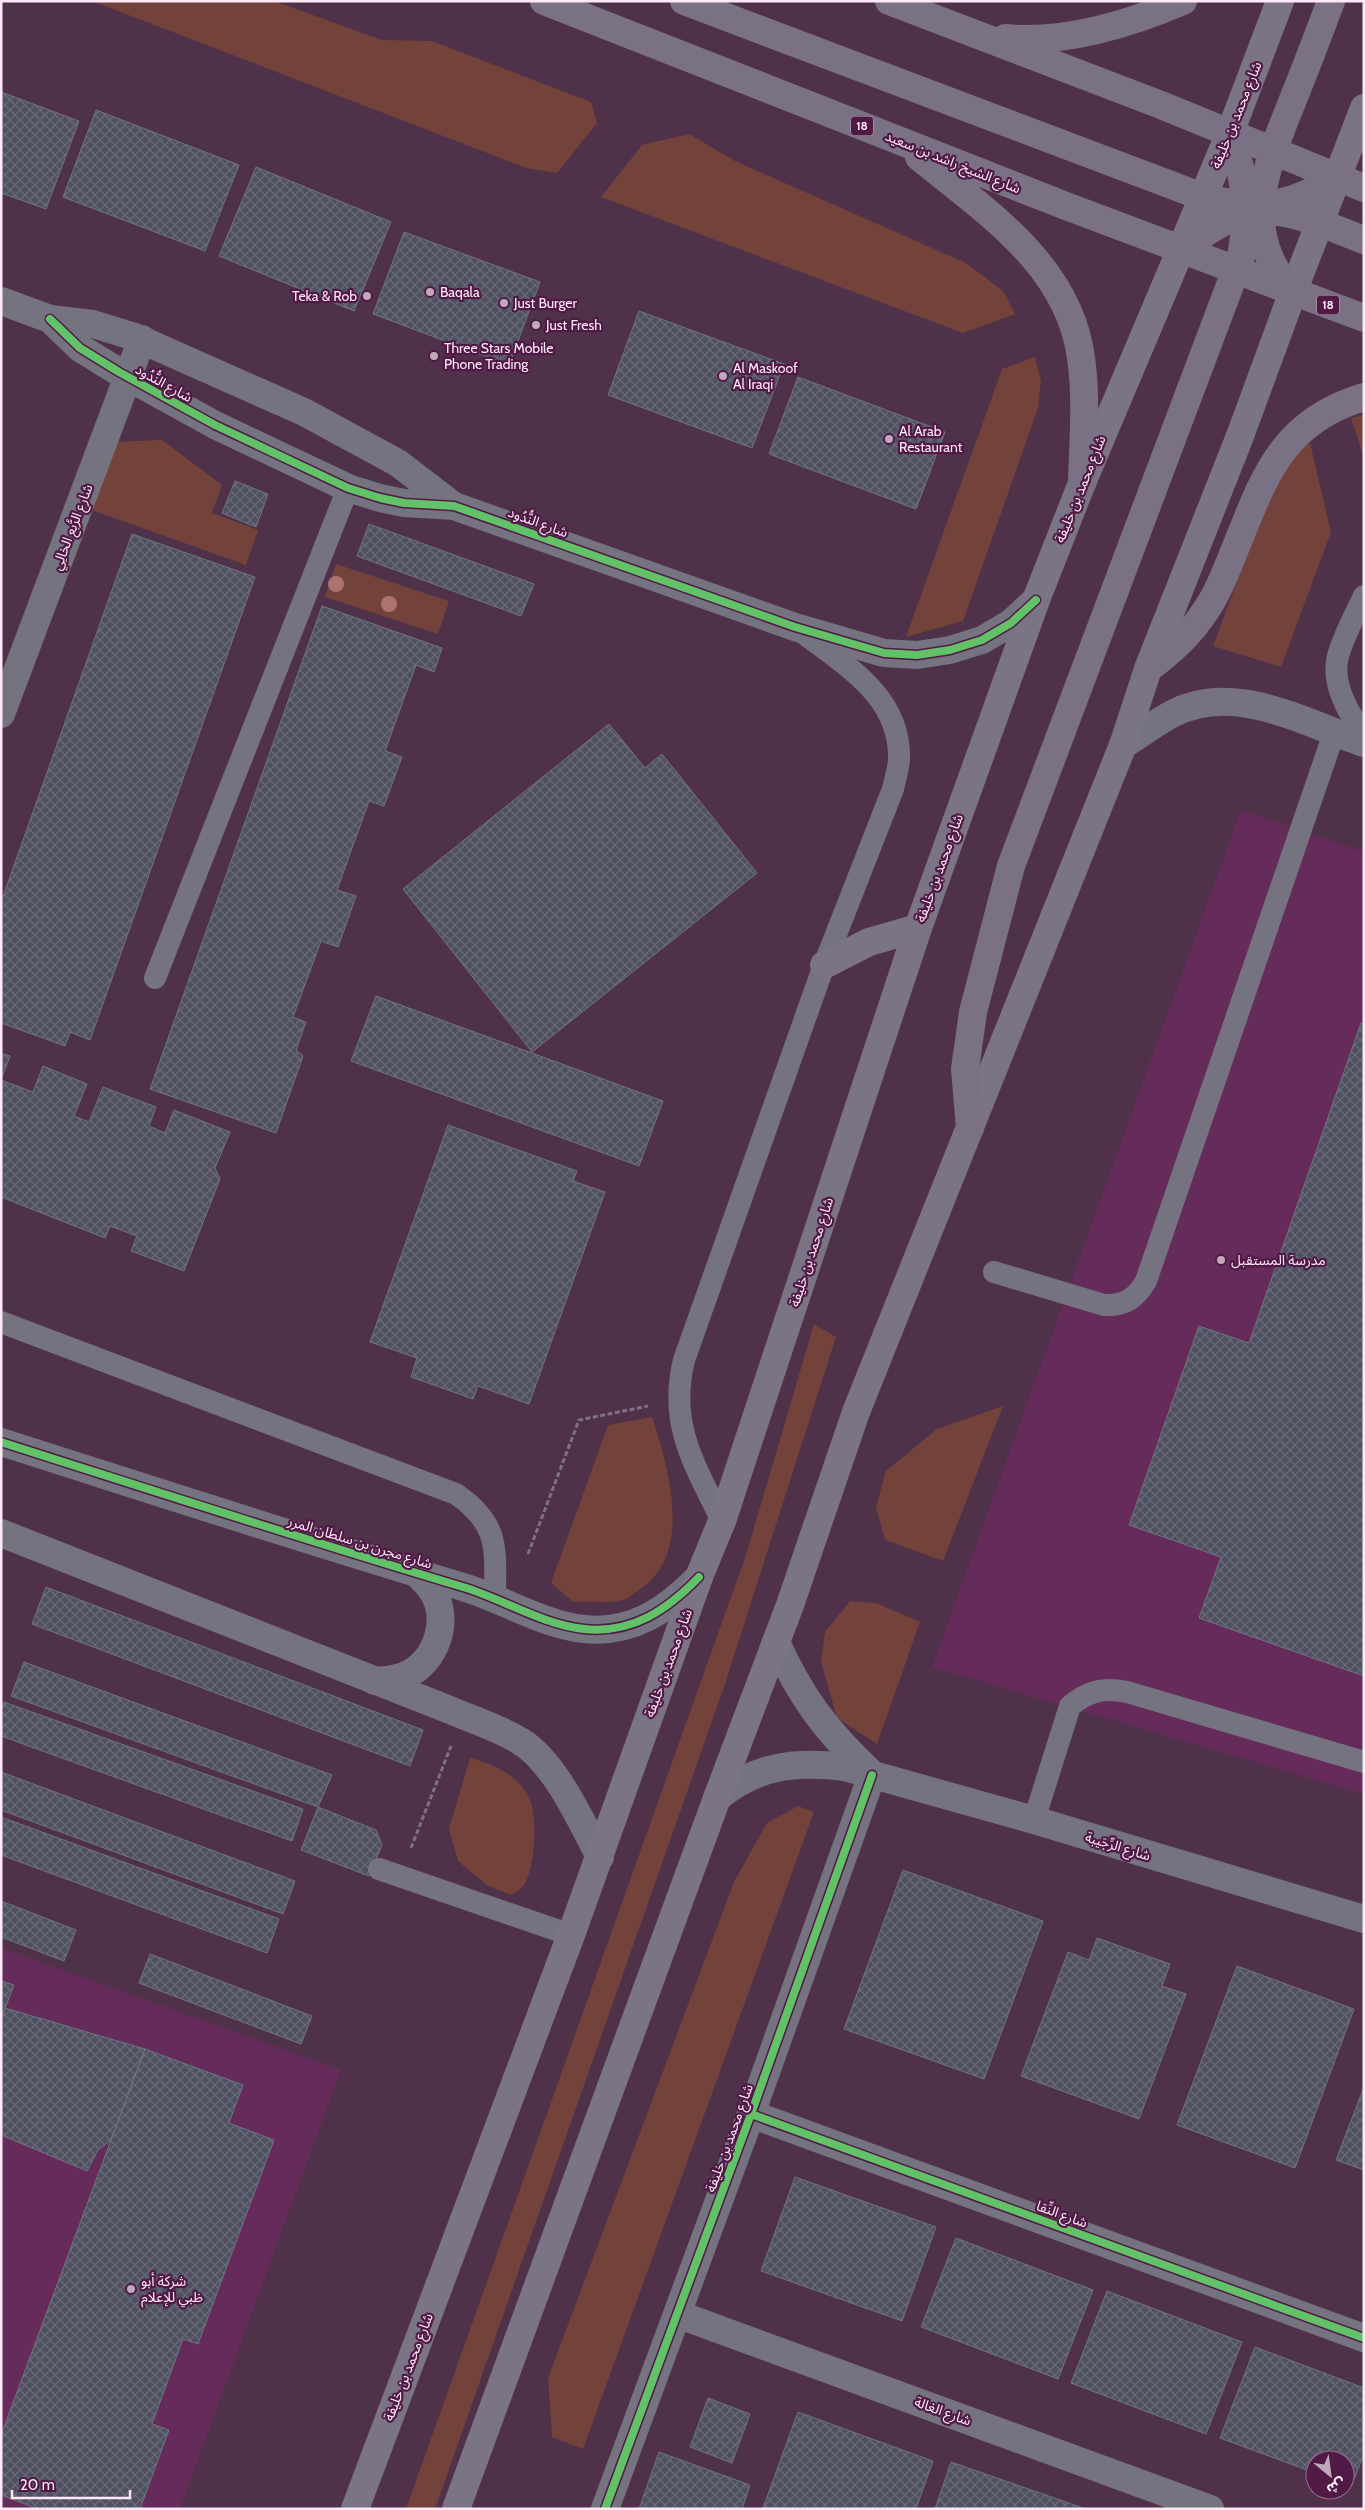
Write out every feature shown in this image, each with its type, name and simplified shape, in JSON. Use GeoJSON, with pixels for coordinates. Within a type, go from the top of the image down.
{"type":"FeatureCollection","features":[{"type":"Feature","properties":{"kind":"main road","name":"شارع الشيخ راشد بن سعيد"},"geometry":{"type":"LineString","coordinates":[[544,1],[1180,249],[1364,318]]}},
{"type":"Feature","properties":{"kind":"main road"},"geometry":{"type":"LineString","coordinates":[[684,1],[1202,197],[1254,209],[1299,215],[1364,240]]}},
{"type":"Feature","properties":{"kind":"main road"},"geometry":{"type":"LineString","coordinates":[[889,1],[981,35],[1230,133],[1364,188]]}},
{"type":"Feature","properties":{"kind":"main road"},"geometry":{"type":"LineString","coordinates":[[981,35],[1027,40],[1076,34],[1124,22],[1183,1]]}},
{"type":"Feature","properties":{"kind":"main road","name":"شارع محمد بن خليفة"},"geometry":{"type":"LineString","coordinates":[[355,2509],[600,1857],[699,1577],[722,1521],[918,928],[1036,600],[1082,483],[1230,133],[1280,1]]}},
{"type":"Feature","properties":{"kind":"main road"},"geometry":{"type":"LineString","coordinates":[[970,1128],[965,1069],[973,1012],[1011,866],[1235,270],[1273,151],[1331,1]]}},
{"type":"Feature","properties":{"kind":"main road"},"geometry":{"type":"LineString","coordinates":[[456,2509],[776,1642],[856,1412],[1123,745],[1148,669],[1240,436],[1364,108]]}},
{"type":"Feature","properties":{"kind":"main road"},"geometry":{"type":"LineString","coordinates":[[1230,133],[1244,182],[1262,229],[1267,254],[1280,278],[1293,292]]}},
{"type":"Feature","properties":{"kind":"main road"},"geometry":{"type":"LineString","coordinates":[[901,141],[1021,242],[1046,271],[1062,298],[1074,326],[1082,364],[1084,386],[1082,483]]}},
{"type":"Feature","properties":{"kind":"main road"},"geometry":{"type":"LineString","coordinates":[[1180,249],[1212,228],[1232,218],[1254,209],[1287,202],[1313,192],[1337,177]]}},
{"type":"Feature","properties":{"kind":"main road"},"geometry":{"type":"LineString","coordinates":[[1148,669],[1170,652],[1190,632],[1207,610],[1220,584],[1265,477],[1279,454],[1297,433],[1319,416],[1343,403],[1364,397]]}},
{"type":"Feature","properties":{"kind":"main road"},"geometry":{"type":"LineString","coordinates":[[824,965],[869,942],[918,928]]}},
{"type":"Feature","properties":{"kind":"street","name":"شارع النُّدُود"},"geometry":{"type":"LineString","coordinates":[[5,307],[50,319],[93,324],[142,339],[234,383],[304,412],[370,447],[417,476],[454,506]]}},
{"type":"Feature","properties":{"kind":"street","name":"شارع النُّدُود"},"geometry":{"type":"LineString","coordinates":[[50,319],[80,348],[128,377],[215,425],[348,488],[404,503],[454,506],[795,627],[884,653],[917,655],[950,650],[982,640],[1011,623],[1036,600]]}},
{"type":"Feature","properties":{"kind":"street","name":"شارع الرُّبع الخالِي"},"geometry":{"type":"LineString","coordinates":[[1,714],[142,339]]}},
{"type":"Feature","properties":{"kind":"street"},"geometry":{"type":"LineString","coordinates":[[1123,745],[1174,713],[1200,705],[1229,702],[1277,709],[1334,733],[1364,743]]}},
{"type":"Feature","properties":{"kind":"street","name":"شارع مجرن بن سلطان المرر"},"geometry":{"type":"LineString","coordinates":[[1,1442],[418,1574],[465,1587],[552,1622],[584,1629],[617,1628],[649,1618],[677,1600],[699,1577]]}},
{"type":"Feature","properties":{"kind":"street"},"geometry":{"type":"LineString","coordinates":[[1,1533],[464,1716],[521,1741],[548,1768],[570,1799],[600,1857]]}},
{"type":"Feature","properties":{"kind":"street"},"geometry":{"type":"LineString","coordinates":[[375,1681],[394,1680],[412,1673],[426,1660],[436,1644],[440,1626],[439,1607],[432,1589],[418,1574]]}},
{"type":"Feature","properties":{"kind":"street","name":"شارع الرِّجَيبة"},"geometry":{"type":"LineString","coordinates":[[776,1642],[793,1679],[816,1714],[842,1746],[872,1774]]}},
{"type":"Feature","properties":{"kind":"street","name":"شارع الرِّجَيبة"},"geometry":{"type":"LineString","coordinates":[[717,1798],[735,1783],[761,1772],[789,1766],[817,1764],[845,1767],[1034,1820],[1364,1919]]}},
{"type":"Feature","properties":{"kind":"street","name":"شارع محمد بن خليفة"},"geometry":{"type":"LineString","coordinates":[[605,2509],[752,2114],[872,1774]]}},
{"type":"Feature","properties":{"kind":"street","name":"شارع النِّقا"},"geometry":{"type":"LineString","coordinates":[[752,2114],[1364,2338]]}},
{"type":"Feature","properties":{"kind":"street","name":"شارع الغالة"},"geometry":{"type":"LineString","coordinates":[[677,2314],[1210,2509]]}},
{"type":"Feature","properties":{"kind":"lane"},"geometry":{"type":"LineString","coordinates":[[155,978],[348,488]]}},
{"type":"Feature","properties":{"kind":"lane"},"geometry":{"type":"LineString","coordinates":[[1364,596],[1338,658],[1338,678],[1342,698],[1351,717],[1364,734]]}},
{"type":"Feature","properties":{"kind":"lane"},"geometry":{"type":"LineString","coordinates":[[722,1521],[688,1449],[681,1425],[678,1400],[679,1380],[684,1360],[824,965],[893,789],[899,759],[896,728],[883,701],[862,678],[795,627]]}},
{"type":"Feature","properties":{"kind":"lane"},"geometry":{"type":"LineString","coordinates":[[994,1272],[1104,1306],[1123,1304],[1139,1293],[1146,1281],[1334,733]]}},
{"type":"Feature","properties":{"kind":"lane"},"geometry":{"type":"LineString","coordinates":[[1,1322],[456,1494],[469,1503],[485,1521],[495,1542],[502,1602]]}},
{"type":"Feature","properties":{"kind":"lane"},"geometry":{"type":"LineString","coordinates":[[1034,1820],[1070,1706],[1082,1696],[1096,1690],[1112,1689],[1127,1692],[1364,1762]]}},
{"type":"Feature","properties":{"kind":"lane"},"geometry":{"type":"LineString","coordinates":[[379,1869],[571,1935]]}},
{"type":"Feature","properties":{"kind":"path"},"geometry":{"type":"LineString","coordinates":[[502,1602],[579,1420],[678,1400]]}},
{"type":"Feature","properties":{"kind":"path"},"geometry":{"type":"LineString","coordinates":[[400,1876],[464,1716]]}},
{"type":"Feature","properties":{"kind":"shaded area"},"geometry":{"type":"Polygon","coordinates":[[[92,1],[274,1],[382,40],[432,41],[591,102],[597,123],[557,173],[526,168],[92,1]]]}},
{"type":"Feature","properties":{"kind":"shaded area"},"geometry":{"type":"Polygon","coordinates":[[[689,134],[735,161],[966,263],[1003,291],[1015,314],[963,333],[601,197],[642,145],[689,134]]]}},
{"type":"Feature","properties":{"kind":"shaded area"},"geometry":{"type":"Polygon","coordinates":[[[1035,357],[1041,381],[1038,408],[963,621],[906,637],[1002,369],[1035,357]]]}},
{"type":"Feature","properties":{"kind":"shaded area"},"geometry":{"type":"Polygon","coordinates":[[[1364,415],[1364,458],[1351,418],[1364,415]]]}},
{"type":"Feature","properties":{"kind":"shaded area"},"geometry":{"type":"Polygon","coordinates":[[[162,440],[222,485],[212,513],[258,530],[246,565],[89,509],[113,442],[162,440]]]}},
{"type":"Feature","properties":{"kind":"shaded area"},"geometry":{"type":"Polygon","coordinates":[[[1310,443],[1331,532],[1281,667],[1213,646],[1279,469],[1297,446],[1310,443]]]}},
{"type":"Feature","properties":{"kind":"shaded area"},"geometry":{"type":"Polygon","coordinates":[[[336,564],[449,601],[438,634],[325,597],[336,564]]]}},
{"type":"Feature","properties":{"kind":"shaded area","name":"مدرسة المستقبل"},"geometry":{"type":"Polygon","coordinates":[[[1241,810],[1364,852],[1364,1794],[932,1667],[1241,810]]]}},
{"type":"Feature","properties":{"kind":"shaded area"},"geometry":{"type":"Polygon","coordinates":[[[814,1324],[836,1337],[725,1684],[435,2509],[406,2509],[746,1555],[814,1324]]]}},
{"type":"Feature","properties":{"kind":"shaded area"},"geometry":{"type":"Polygon","coordinates":[[[1003,1406],[943,1561],[885,1540],[876,1507],[886,1471],[937,1429],[1003,1406]]]}},
{"type":"Feature","properties":{"kind":"shaded area"},"geometry":{"type":"Polygon","coordinates":[[[652,1417],[670,1485],[672,1533],[667,1555],[656,1574],[627,1598],[612,1602],[573,1602],[551,1583],[608,1425],[652,1417]]]}},
{"type":"Feature","properties":{"kind":"shaded area"},"geometry":{"type":"Polygon","coordinates":[[[850,1601],[876,1603],[920,1622],[877,1744],[837,1718],[821,1662],[825,1632],[850,1601]]]}},
{"type":"Feature","properties":{"kind":"shaded area"},"geometry":{"type":"Polygon","coordinates":[[[470,1758],[487,1763],[512,1776],[524,1790],[532,1806],[534,1842],[531,1867],[524,1885],[511,1895],[487,1885],[458,1861],[449,1829],[470,1758]]]}},
{"type":"Feature","properties":{"kind":"shaded area"},"geometry":{"type":"Polygon","coordinates":[[[798,1806],[814,1812],[583,2449],[552,2437],[548,2378],[734,1882],[767,1823],[798,1806]]]}},
{"type":"Feature","properties":{"kind":"shaded area","name":"شركة أبو ظبي للإعلام"},"geometry":{"type":"Polygon","coordinates":[[[1,1948],[341,2070],[180,2509],[1,2509],[1,1948]]]}},
{"type":"Feature","properties":{"kind":"building"},"geometry":{"type":"Polygon","coordinates":[[[1,92],[79,121],[46,209],[1,193],[1,92]]]}},
{"type":"Feature","properties":{"kind":"building"},"geometry":{"type":"Polygon","coordinates":[[[96,110],[239,165],[205,251],[63,197],[96,110]]]}},
{"type":"Feature","properties":{"kind":"building"},"geometry":{"type":"Polygon","coordinates":[[[256,167],[391,222],[354,311],[219,256],[256,167]]]}},
{"type":"Feature","properties":{"kind":"building"},"geometry":{"type":"Polygon","coordinates":[[[404,232],[540,282],[509,365],[373,314],[404,232]]]}},
{"type":"Feature","properties":{"kind":"building"},"geometry":{"type":"Polygon","coordinates":[[[639,311],[784,364],[752,448],[608,395],[639,311]]]}},
{"type":"Feature","properties":{"kind":"building"},"geometry":{"type":"Polygon","coordinates":[[[798,377],[945,432],[916,509],[769,454],[798,377]]]}},
{"type":"Feature","properties":{"kind":"building"},"geometry":{"type":"Polygon","coordinates":[[[235,481],[268,494],[256,527],[222,513],[235,481]]]}},
{"type":"Feature","properties":{"kind":"building"},"geometry":{"type":"Polygon","coordinates":[[[369,524],[534,584],[521,616],[357,556],[369,524]]]}},
{"type":"Feature","properties":{"kind":"building"},"geometry":{"type":"Polygon","coordinates":[[[132,534],[255,577],[90,1040],[70,1032],[65,1046],[1,1023],[1,902],[132,534]]]}},
{"type":"Feature","properties":{"kind":"building"},"geometry":{"type":"Polygon","coordinates":[[[322,606],[442,648],[434,672],[416,665],[385,751],[402,757],[384,806],[369,801],[337,890],[356,896],[338,947],[321,941],[293,1017],[306,1022],[296,1050],[303,1056],[276,1133],[150,1089],[322,606]]]}},
{"type":"Feature","properties":{"kind":"building"},"geometry":{"type":"Polygon","coordinates":[[[609,724],[645,768],[662,754],[757,873],[532,1052],[403,889],[609,724]]]}},
{"type":"Feature","properties":{"kind":"building"},"geometry":{"type":"Polygon","coordinates":[[[376,996],[663,1101],[639,1166],[351,1061],[376,996]]]}},
{"type":"Feature","properties":{"kind":"building"},"geometry":{"type":"Polygon","coordinates":[[[1361,1023],[1364,1024],[1364,1676],[1199,1618],[1221,1557],[1129,1525],[1199,1326],[1249,1343],[1361,1023]]]}},
{"type":"Feature","properties":{"kind":"building"},"geometry":{"type":"Polygon","coordinates":[[[1,1053],[10,1056],[1,1080],[1,1053]]]}},
{"type":"Feature","properties":{"kind":"building"},"geometry":{"type":"Polygon","coordinates":[[[43,1066],[87,1084],[74,1116],[89,1122],[103,1087],[156,1107],[149,1126],[165,1133],[174,1110],[230,1132],[215,1168],[220,1179],[184,1271],[131,1251],[137,1236],[110,1226],[105,1238],[1,1197],[1,1080],[33,1092],[43,1066]]]}},
{"type":"Feature","properties":{"kind":"building"},"geometry":{"type":"Polygon","coordinates":[[[448,1125],[577,1171],[573,1181],[605,1192],[529,1404],[478,1386],[473,1399],[411,1377],[417,1358],[370,1342],[448,1125]]]}},
{"type":"Feature","properties":{"kind":"building"},"geometry":{"type":"Polygon","coordinates":[[[46,1587],[423,1730],[410,1766],[32,1624],[46,1587]]]}},
{"type":"Feature","properties":{"kind":"building"},"geometry":{"type":"Polygon","coordinates":[[[24,1662],[332,1775],[318,1807],[11,1696],[24,1662]]]}},
{"type":"Feature","properties":{"kind":"building"},"geometry":{"type":"Polygon","coordinates":[[[4,1702],[303,1809],[292,1841],[1,1736],[1,1708],[4,1702]]]}},
{"type":"Feature","properties":{"kind":"building"},"geometry":{"type":"Polygon","coordinates":[[[1,1772],[295,1881],[283,1914],[1,1810],[1,1772]]]}},
{"type":"Feature","properties":{"kind":"building"},"geometry":{"type":"Polygon","coordinates":[[[318,1807],[376,1830],[382,1845],[369,1876],[301,1850],[318,1807]]]}},
{"type":"Feature","properties":{"kind":"building"},"geometry":{"type":"Polygon","coordinates":[[[1,1817],[279,1919],[267,1953],[1,1855],[1,1817]]]}},
{"type":"Feature","properties":{"kind":"building"},"geometry":{"type":"Polygon","coordinates":[[[903,1870],[1043,1921],[984,2079],[844,2029],[903,1870]]]}},
{"type":"Feature","properties":{"kind":"building"},"geometry":{"type":"Polygon","coordinates":[[[1,1901],[76,1930],[64,1961],[1,1937],[1,1901]]]}},
{"type":"Feature","properties":{"kind":"building"},"geometry":{"type":"Polygon","coordinates":[[[1097,1938],[1170,1964],[1162,1986],[1186,1994],[1139,2119],[1021,2076],[1068,1952],[1089,1960],[1097,1938]]]}},
{"type":"Feature","properties":{"kind":"building"},"geometry":{"type":"Polygon","coordinates":[[[150,1954],[312,2016],[301,2044],[139,1983],[150,1954]]]}},
{"type":"Feature","properties":{"kind":"building"},"geometry":{"type":"Polygon","coordinates":[[[1237,1966],[1354,2009],[1295,2168],[1177,2125],[1237,1966]]]}},
{"type":"Feature","properties":{"kind":"building"},"geometry":{"type":"Polygon","coordinates":[[[1,1981],[14,1985],[1,2019],[1,1981]]]}},
{"type":"Feature","properties":{"kind":"building"},"geometry":{"type":"Polygon","coordinates":[[[5,2008],[145,2049],[111,2140],[98,2150],[87,2171],[1,2135],[1,2019],[5,2008]]]}},
{"type":"Feature","properties":{"kind":"building"},"geometry":{"type":"Polygon","coordinates":[[[145,2049],[243,2085],[229,2123],[274,2140],[198,2344],[183,2339],[152,2424],[169,2430],[140,2509],[38,2509],[1,2495],[1,2435],[145,2049]]]}},
{"type":"Feature","properties":{"kind":"building"},"geometry":{"type":"Polygon","coordinates":[[[1364,2087],[1364,2170],[1336,2160],[1364,2087]]]}},
{"type":"Feature","properties":{"kind":"building"},"geometry":{"type":"Polygon","coordinates":[[[795,2177],[936,2227],[902,2321],[761,2271],[795,2177]]]}},
{"type":"Feature","properties":{"kind":"building"},"geometry":{"type":"Polygon","coordinates":[[[956,2238],[1093,2290],[1058,2379],[921,2327],[956,2238]]]}},
{"type":"Feature","properties":{"kind":"building"},"geometry":{"type":"Polygon","coordinates":[[[1107,2291],[1242,2342],[1206,2434],[1071,2383],[1107,2291]]]}},
{"type":"Feature","properties":{"kind":"building"},"geometry":{"type":"Polygon","coordinates":[[[1255,2347],[1364,2388],[1364,2454],[1355,2477],[1355,2450],[1305,2450],[1305,2469],[1220,2438],[1255,2347]]]}},
{"type":"Feature","properties":{"kind":"building"},"geometry":{"type":"Polygon","coordinates":[[[708,2398],[750,2414],[732,2463],[690,2447],[708,2398]]]}},
{"type":"Feature","properties":{"kind":"building"},"geometry":{"type":"Polygon","coordinates":[[[798,2412],[933,2461],[916,2509],[763,2508],[798,2412]]]}},
{"type":"Feature","properties":{"kind":"building"},"geometry":{"type":"Polygon","coordinates":[[[659,2452],[750,2485],[742,2509],[639,2509],[659,2452]]]}},
{"type":"Feature","properties":{"kind":"building"},"geometry":{"type":"Polygon","coordinates":[[[951,2462],[1086,2509],[935,2509],[951,2462]]]}},
{"type":"Feature","properties":{"kind":"cycle path"},"geometry":{"type":"LineString","coordinates":[[50,319],[80,348],[119,372],[215,425],[348,488],[404,503],[454,506],[795,627],[884,653],[917,655],[950,650],[982,640],[1011,623],[1036,600]]}},
{"type":"Feature","properties":{"kind":"cycle path"},"geometry":{"type":"LineString","coordinates":[[1,1442],[289,1534],[463,1587],[537,1617],[568,1626],[601,1630],[618,1628],[633,1623],[648,1617],[674,1600],[699,1577]]}},
{"type":"Feature","properties":{"kind":"cycle path"},"geometry":{"type":"LineString","coordinates":[[605,2509],[751,2114],[872,1775]]}},
{"type":"Feature","properties":{"kind":"cycle path"},"geometry":{"type":"LineString","coordinates":[[751,2114],[1364,2338]]}},
{"type":"Feature","properties":{"kind":"place","name":"Baqala"},"geometry":{"type":"Point","coordinates":[430,292]}},
{"type":"Feature","properties":{"kind":"place","name":"Teka & Rob"},"geometry":{"type":"Point","coordinates":[367,296]}},
{"type":"Feature","properties":{"kind":"place","name":"Just Burger"},"geometry":{"type":"Point","coordinates":[504,303]}},
{"type":"Feature","properties":{"kind":"place","name":"Just Fresh"},"geometry":{"type":"Point","coordinates":[536,325]}},
{"type":"Feature","properties":{"kind":"place","name":"Three Stars Mobile Phone Trading"},"geometry":{"type":"Point","coordinates":[434,356]}},
{"type":"Feature","properties":{"kind":"place","name":"Al Maskoof Al Iraqi"},"geometry":{"type":"Point","coordinates":[723,376]}},
{"type":"Feature","properties":{"kind":"place","name":"Al Arab Restaurant"},"geometry":{"type":"Point","coordinates":[889,439]}},
{"type":"Feature","properties":{"kind":"place","name":"مدرسة المستقبل"},"geometry":{"type":"Point","coordinates":[1221,1260]}},
{"type":"Feature","properties":{"kind":"place","name":"شركة أبو ظبي للإعلام"},"geometry":{"type":"Point","coordinates":[131,2289]}}]}
